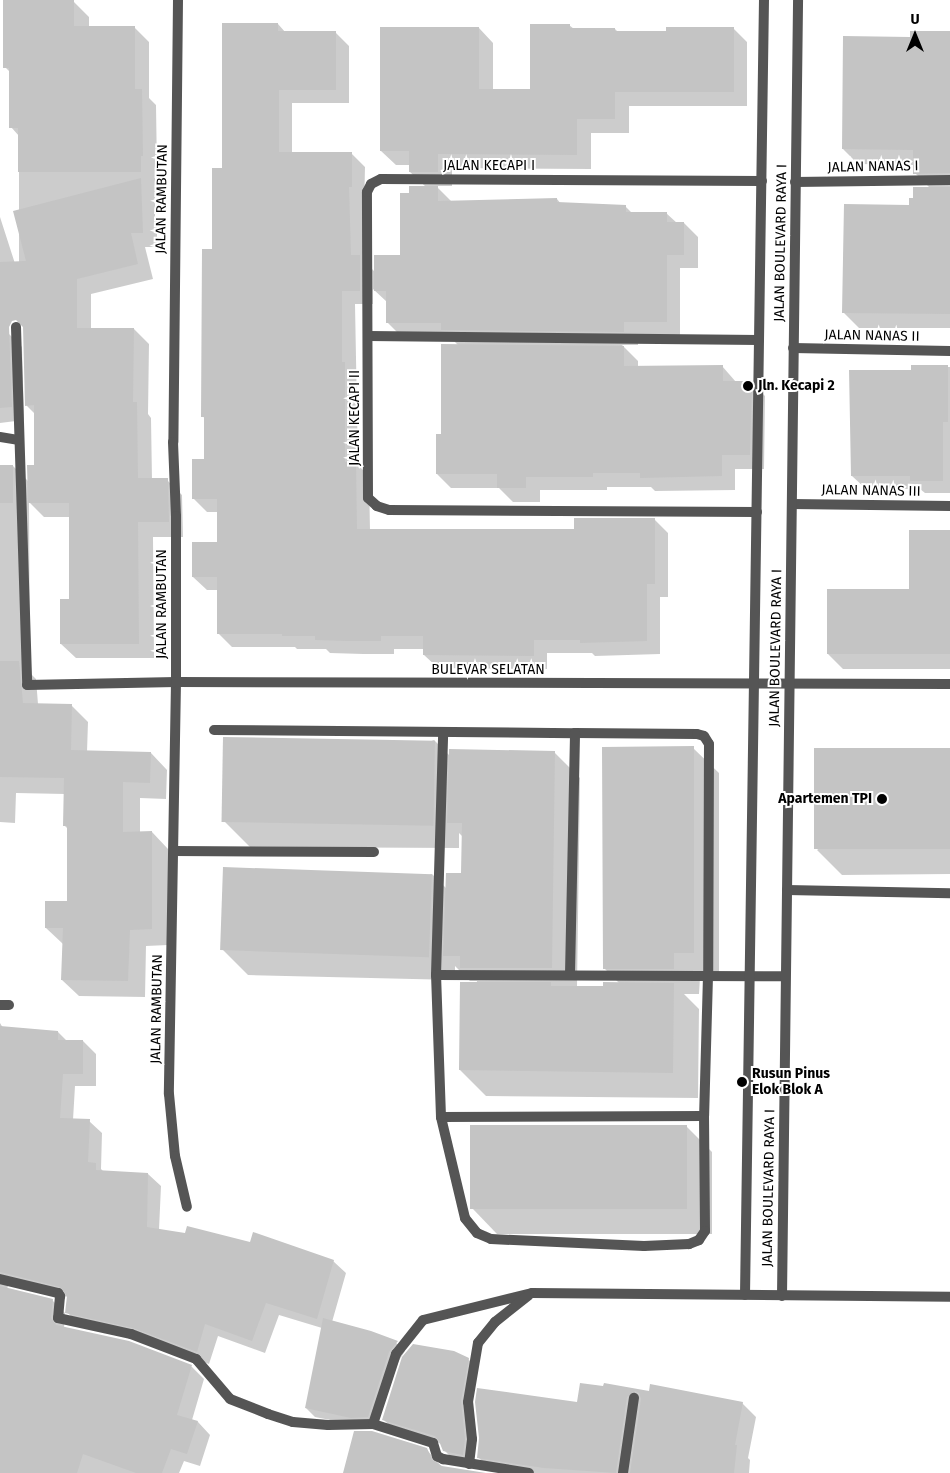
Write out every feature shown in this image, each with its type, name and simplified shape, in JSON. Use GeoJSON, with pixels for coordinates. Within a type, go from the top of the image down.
{"type":"FeatureCollection","features":[{"type":"Feature","properties":{"kind":"street","name":"JALAN RAMBUTAN"},"geometry":{"type":"LineString","coordinates":[[178,0],[173,442],[176,516],[176,682],[169,1094],[175,1156],[188,1207]]}},
{"type":"Feature","properties":{"kind":"street","name":"JALAN BOULEVARD RAYA I"},"geometry":{"type":"LineString","coordinates":[[745,1295],[764,0]]}},
{"type":"Feature","properties":{"kind":"street","name":"JALAN BOULEVARD RAYA I"},"geometry":{"type":"LineString","coordinates":[[782,1296],[798,0]]}},
{"type":"Feature","properties":{"kind":"street","name":"JALAN KECAPI I"},"geometry":{"type":"LineString","coordinates":[[369,336],[367,192],[371,184],[380,179],[762,181]]}},
{"type":"Feature","properties":{"kind":"street","name":"JALAN NANAS I"},"geometry":{"type":"LineString","coordinates":[[795,182],[950,180]]}},
{"type":"Feature","properties":{"kind":"street"},"geometry":{"type":"LineString","coordinates":[[0,436],[18,440],[16,327]]}},
{"type":"Feature","properties":{"kind":"street"},"geometry":{"type":"LineString","coordinates":[[369,336],[759,340]]}},
{"type":"Feature","properties":{"kind":"street","name":"JALAN KECAPI II"},"geometry":{"type":"LineString","coordinates":[[369,336],[368,498],[377,506],[389,510],[757,512]]}},
{"type":"Feature","properties":{"kind":"street","name":"JALAN NANAS II"},"geometry":{"type":"LineString","coordinates":[[794,348],[950,351]]}},
{"type":"Feature","properties":{"kind":"street","name":"BULEVAR SELATAN"},"geometry":{"type":"LineString","coordinates":[[18,440],[27,685],[176,682],[950,684]]}},
{"type":"Feature","properties":{"kind":"street","name":"JALAN NANAS III"},"geometry":{"type":"LineString","coordinates":[[792,504],[950,506]]}},
{"type":"Feature","properties":{"kind":"street"},"geometry":{"type":"LineString","coordinates":[[214,730],[697,734],[704,736],[708,744],[708,976],[704,1116],[705,1231],[699,1240],[690,1244],[644,1246],[491,1239],[477,1233],[465,1218],[441,1117],[436,975],[443,732]]}},
{"type":"Feature","properties":{"kind":"street"},"geometry":{"type":"LineString","coordinates":[[570,974],[575,733]]}},
{"type":"Feature","properties":{"kind":"street"},"geometry":{"type":"LineString","coordinates":[[174,851],[374,852]]}},
{"type":"Feature","properties":{"kind":"street"},"geometry":{"type":"LineString","coordinates":[[787,890],[950,893]]}},
{"type":"Feature","properties":{"kind":"street"},"geometry":{"type":"LineString","coordinates":[[436,975],[785,976]]}},
{"type":"Feature","properties":{"kind":"street"},"geometry":{"type":"LineString","coordinates":[[441,1117],[704,1116]]}},
{"type":"Feature","properties":{"kind":"street"},"geometry":{"type":"LineString","coordinates":[[0,1278],[58,1293],[60,1296],[58,1318],[131,1334],[196,1359],[230,1399],[268,1414],[293,1422],[328,1425],[373,1424],[433,1443],[440,1458],[530,1473]]}},
{"type":"Feature","properties":{"kind":"street"},"geometry":{"type":"LineString","coordinates":[[469,1464],[472,1439],[468,1402],[478,1343],[482,1335],[496,1322],[532,1293]]}},
{"type":"Feature","properties":{"kind":"street"},"geometry":{"type":"LineString","coordinates":[[373,1424],[396,1354],[423,1320],[532,1293],[950,1297]]}},
{"type":"Feature","properties":{"kind":"street"},"geometry":{"type":"LineString","coordinates":[[623,1473],[634,1398]]}},
{"type":"Feature","properties":{"kind":"building"},"geometry":{"type":"Polygon","coordinates":[[[3,0],[74,0],[74,26],[135,26],[135,89],[142,89],[143,156],[141,156],[141,172],[18,172],[18,128],[9,128],[9,68],[3,68],[3,0]]]}},
{"type":"Feature","properties":{"kind":"building"},"geometry":{"type":"Polygon","coordinates":[[[222,23],[278,23],[278,31],[336,31],[336,90],[279,90],[279,152],[352,152],[352,187],[349,187],[351,255],[360,255],[360,291],[342,291],[342,362],[345,362],[345,462],[356,462],[357,529],[574,529],[574,518],[655,518],[655,584],[647,584],[647,641],[580,643],[580,640],[534,640],[534,656],[423,655],[423,636],[381,636],[381,641],[348,641],[315,640],[315,636],[282,636],[282,634],[217,634],[217,577],[192,577],[192,542],[217,542],[217,499],[192,499],[192,459],[204,459],[204,417],[201,417],[202,249],[212,249],[212,168],[222,168],[222,23]]]}},
{"type":"Feature","properties":{"kind":"building"},"geometry":{"type":"Polygon","coordinates":[[[530,24],[570,24],[570,28],[615,28],[615,31],[666,31],[666,27],[734,27],[734,92],[615,92],[615,119],[577,119],[577,155],[438,154],[438,172],[409,172],[409,151],[380,151],[380,27],[479,27],[479,89],[530,89],[530,24]]]}},
{"type":"Feature","properties":{"kind":"building"},"geometry":{"type":"Polygon","coordinates":[[[910,31],[950,31],[950,173],[913,174],[913,150],[842,149],[843,36],[910,37],[910,31]]]}},
{"type":"Feature","properties":{"kind":"building"},"geometry":{"type":"Polygon","coordinates":[[[141,178],[143,233],[131,233],[138,264],[77,279],[77,328],[134,328],[133,402],[137,402],[138,478],[168,478],[169,522],[138,522],[139,644],[60,644],[60,599],[69,599],[69,503],[28,503],[27,465],[34,465],[34,405],[25,406],[23,327],[16,320],[12,321],[9,327],[12,407],[0,408],[0,262],[26,261],[13,211],[141,178]]]}},
{"type":"Feature","properties":{"kind":"building"},"geometry":{"type":"Polygon","coordinates":[[[409,186],[438,186],[438,201],[557,198],[557,202],[626,205],[626,212],[667,212],[667,222],[684,222],[684,255],[667,255],[667,322],[624,322],[624,332],[441,330],[441,323],[386,323],[386,291],[374,291],[374,255],[400,255],[400,193],[409,193],[409,186]]]}},
{"type":"Feature","properties":{"kind":"building"},"geometry":{"type":"Polygon","coordinates":[[[913,187],[950,187],[950,314],[842,313],[844,204],[909,205],[909,198],[913,198],[913,187]]]}},
{"type":"Feature","properties":{"kind":"building"},"geometry":{"type":"Polygon","coordinates":[[[441,344],[624,346],[624,366],[723,365],[723,381],[752,381],[750,455],[722,455],[722,476],[640,478],[640,473],[593,473],[593,477],[526,477],[526,488],[497,488],[497,474],[436,474],[436,434],[441,434],[441,344]]]}},
{"type":"Feature","properties":{"kind":"building"},"geometry":{"type":"Polygon","coordinates":[[[911,365],[948,365],[948,422],[943,422],[943,481],[910,481],[910,476],[851,476],[849,370],[911,370],[911,365]]]}},
{"type":"Feature","properties":{"kind":"building"},"geometry":{"type":"Polygon","coordinates":[[[0,465],[13,465],[13,503],[0,503],[0,465]]]}},
{"type":"Feature","properties":{"kind":"building"},"geometry":{"type":"Polygon","coordinates":[[[909,530],[950,530],[950,654],[827,654],[827,589],[909,589],[909,530]]]}},
{"type":"Feature","properties":{"kind":"building"},"geometry":{"type":"Polygon","coordinates":[[[0,661],[19,661],[23,703],[72,704],[71,750],[151,752],[150,783],[123,782],[123,832],[152,831],[152,929],[130,930],[128,981],[61,980],[63,928],[45,928],[45,901],[67,901],[67,826],[63,826],[64,778],[0,777],[0,661]]]}},
{"type":"Feature","properties":{"kind":"building"},"geometry":{"type":"Polygon","coordinates":[[[223,737],[435,741],[433,826],[222,822],[223,737]]]}},
{"type":"Feature","properties":{"kind":"building"},"geometry":{"type":"Polygon","coordinates":[[[694,746],[694,953],[674,953],[674,969],[603,969],[602,747],[694,746]]]}},
{"type":"Feature","properties":{"kind":"building","name":"Apartemen TPI"},"geometry":{"type":"Polygon","coordinates":[[[814,748],[950,748],[950,849],[814,849],[814,748]]]}},
{"type":"Feature","properties":{"kind":"building"},"geometry":{"type":"Polygon","coordinates":[[[449,749],[555,751],[552,968],[460,968],[460,956],[443,956],[446,873],[461,873],[462,823],[447,823],[449,749]]]}},
{"type":"Feature","properties":{"kind":"building"},"geometry":{"type":"Polygon","coordinates":[[[223,867],[432,874],[429,957],[220,950],[223,867]]]}},
{"type":"Feature","properties":{"kind":"building"},"geometry":{"type":"Polygon","coordinates":[[[460,982],[551,982],[551,986],[603,986],[603,982],[674,983],[673,1073],[459,1070],[460,982]]]}},
{"type":"Feature","properties":{"kind":"building"},"geometry":{"type":"Polygon","coordinates":[[[0,1026],[58,1031],[58,1040],[83,1040],[83,1074],[63,1074],[60,1118],[90,1119],[88,1162],[96,1163],[96,1170],[148,1173],[147,1227],[185,1233],[187,1226],[250,1242],[253,1232],[334,1260],[317,1319],[266,1303],[252,1341],[205,1324],[197,1352],[133,1328],[65,1313],[67,1296],[60,1287],[0,1272],[0,1026]]]}},
{"type":"Feature","properties":{"kind":"building"},"geometry":{"type":"Polygon","coordinates":[[[470,1125],[687,1125],[687,1209],[470,1209],[470,1125]]]}},
{"type":"Feature","properties":{"kind":"building"},"geometry":{"type":"Polygon","coordinates":[[[0,1286],[53,1299],[51,1318],[56,1325],[129,1341],[192,1365],[177,1415],[198,1421],[187,1454],[171,1449],[162,1473],[136,1473],[83,1454],[77,1473],[0,1473],[0,1286]]]}},
{"type":"Feature","properties":{"kind":"building"},"geometry":{"type":"Polygon","coordinates":[[[323,1318],[371,1331],[398,1341],[389,1352],[368,1417],[351,1418],[305,1408],[323,1318]]]}},
{"type":"Feature","properties":{"kind":"building"},"geometry":{"type":"Polygon","coordinates":[[[413,1344],[454,1351],[469,1358],[461,1401],[465,1439],[463,1455],[443,1451],[435,1436],[382,1420],[402,1357],[413,1344]]]}},
{"type":"Feature","properties":{"kind":"building"},"geometry":{"type":"Polygon","coordinates":[[[580,1383],[603,1386],[604,1383],[649,1391],[650,1384],[743,1402],[735,1445],[737,1445],[734,1473],[630,1473],[641,1399],[639,1393],[635,1391],[627,1397],[616,1473],[544,1468],[477,1458],[479,1438],[475,1402],[477,1388],[577,1402],[580,1383]]]}},
{"type":"Feature","properties":{"kind":"building"},"geometry":{"type":"Polygon","coordinates":[[[354,1431],[372,1431],[427,1448],[432,1460],[442,1466],[486,1473],[343,1473],[354,1431]]]}},
{"type":"Feature","properties":{"kind":"place","name":"Jln. Kecapi 2"},"geometry":{"type":"Point","coordinates":[748,386]}},
{"type":"Feature","properties":{"kind":"place","name":"Apartemen TPI"},"geometry":{"type":"Point","coordinates":[882,799]}},
{"type":"Feature","properties":{"kind":"place","name":"Rusun Pinus Elok Blok A"},"geometry":{"type":"Point","coordinates":[742,1082]}}]}
